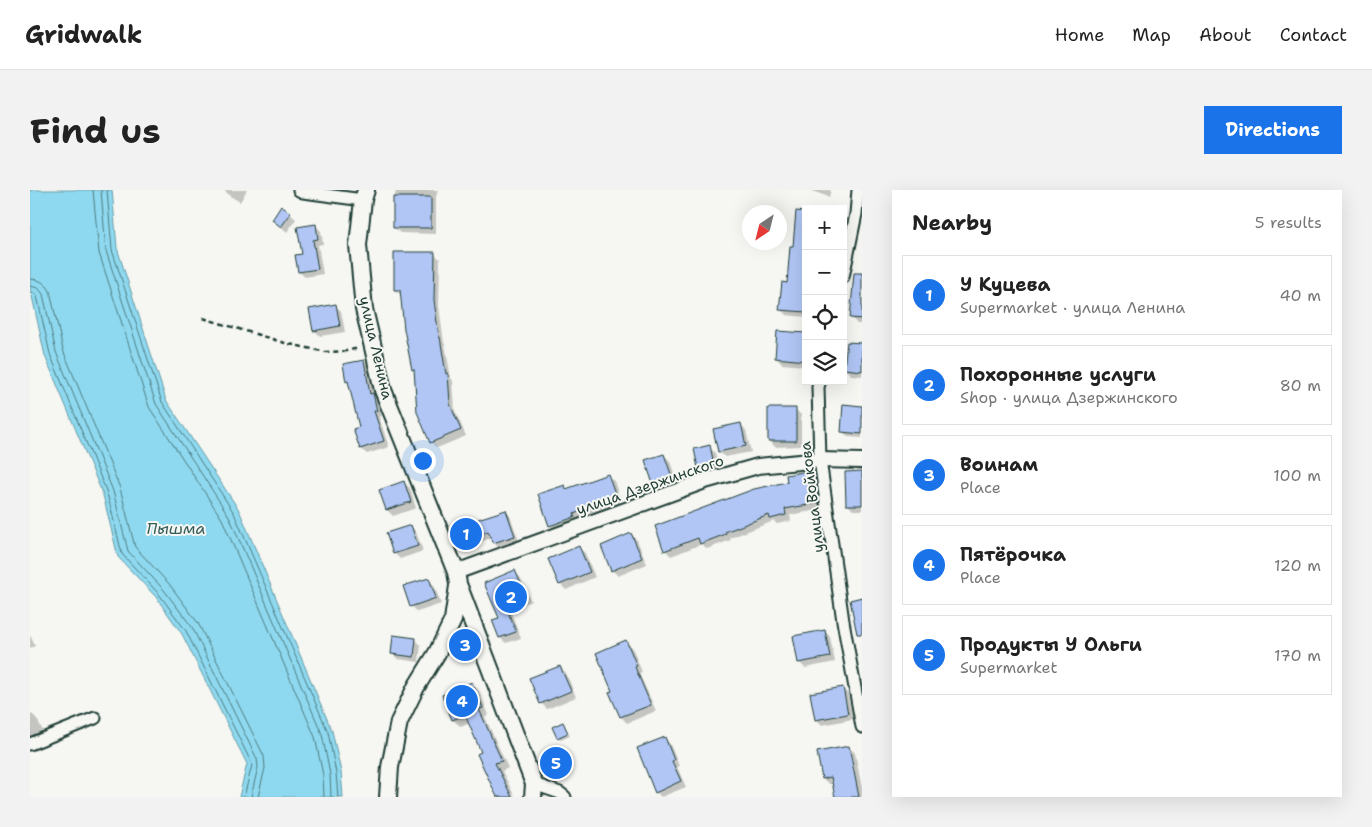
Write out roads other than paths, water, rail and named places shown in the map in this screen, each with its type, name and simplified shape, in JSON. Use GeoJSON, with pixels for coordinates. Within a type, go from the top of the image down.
{"type":"FeatureCollection","features":[{"type":"Feature","properties":{"kind":"main road","name":"улица Ленина"},"geometry":{"type":"LineString","coordinates":[[365,195],[358,245],[364,309],[383,390],[457,578],[533,790]]}},
{"type":"Feature","properties":{"kind":"main road"},"geometry":{"type":"LineString","coordinates":[[388,797],[390,767],[399,722],[416,686],[437,653],[453,620],[457,578]]}},
{"type":"Feature","properties":{"kind":"street"},"geometry":{"type":"LineString","coordinates":[[299,190],[303,192],[365,195]]}},
{"type":"Feature","properties":{"kind":"street"},"geometry":{"type":"LineString","coordinates":[[847,258],[856,214],[858,190]]}},
{"type":"Feature","properties":{"kind":"street","name":"улица Войкова"},"geometry":{"type":"LineString","coordinates":[[819,385],[820,460],[843,620],[862,727]]}},
{"type":"Feature","properties":{"kind":"street","name":"улица Дзержинского"},"geometry":{"type":"LineString","coordinates":[[457,578],[705,481],[758,466],[820,460],[862,461]]}},
{"type":"Feature","properties":{"kind":"street"},"geometry":{"type":"LineString","coordinates":[[30,744],[95,718]]}},
{"type":"Feature","properties":{"kind":"street"},"geometry":{"type":"LineString","coordinates":[[533,790],[560,793],[565,797]]}},
{"type":"Feature","properties":{"kind":"water","name":"Пышма"},"geometry":{"type":"Polygon","coordinates":[[[30,190],[112,190],[117,248],[166,400],[239,510],[332,731],[341,772],[343,797],[239,797],[247,764],[182,634],[156,597],[118,557],[103,495],[45,356],[30,287],[30,190]]]}},
{"type":"Feature","properties":{"kind":"place","name":"У Куцева"},"geometry":{"type":"Point","coordinates":[466,534]}},
{"type":"Feature","properties":{"kind":"place","name":"Похоронные услуги"},"geometry":{"type":"Point","coordinates":[511,597]}},
{"type":"Feature","properties":{"kind":"place","name":"Воинам"},"geometry":{"type":"Point","coordinates":[465,645]}},
{"type":"Feature","properties":{"kind":"place","name":"Пятёрочка"},"geometry":{"type":"Point","coordinates":[462,701]}},
{"type":"Feature","properties":{"kind":"place","name":"Продукты У Ольги"},"geometry":{"type":"Point","coordinates":[556,763]}}]}
